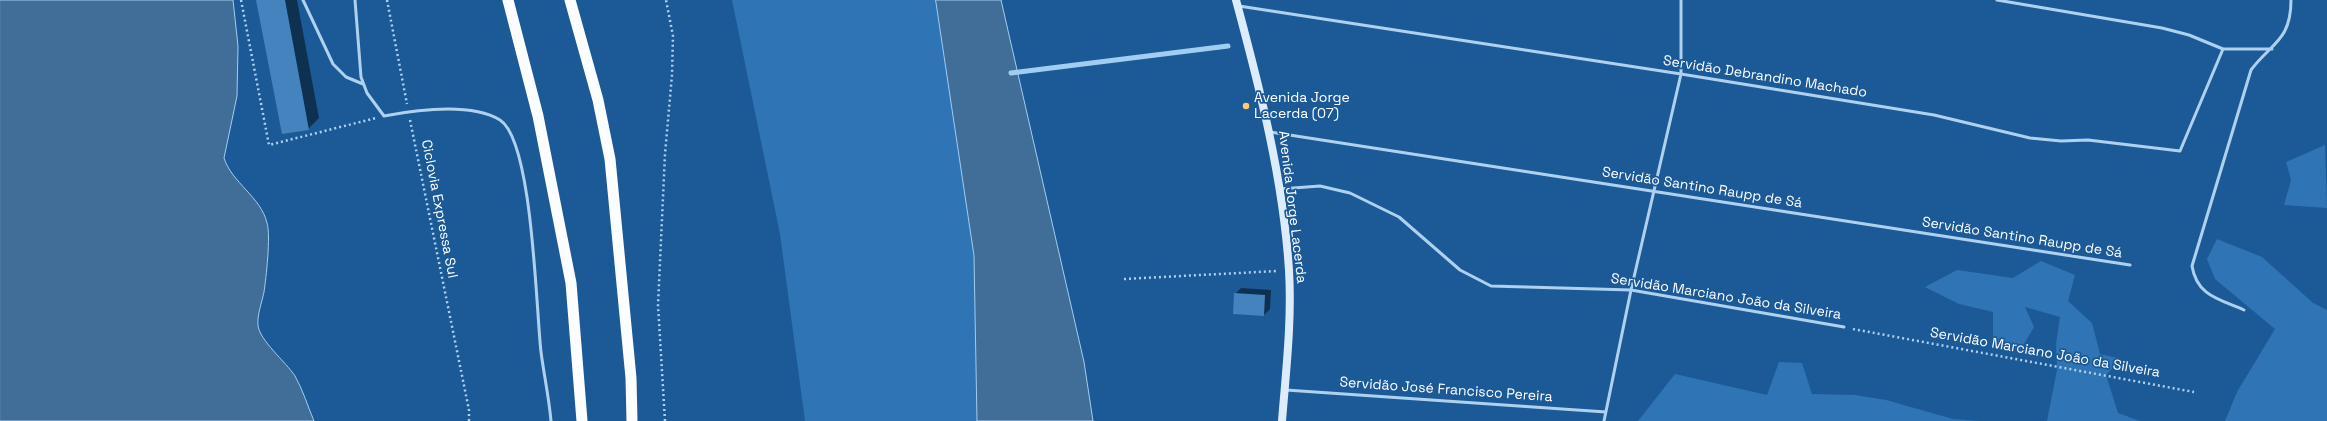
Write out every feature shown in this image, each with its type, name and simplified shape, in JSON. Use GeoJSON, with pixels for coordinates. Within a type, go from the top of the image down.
{"type":"FeatureCollection","features":[{"type":"Feature","properties":{"kind":"highway"},"geometry":{"type":"LineString","coordinates":[[508,0],[538,116],[571,283],[582,421]]}},
{"type":"Feature","properties":{"kind":"highway"},"geometry":{"type":"LineString","coordinates":[[570,0],[598,100],[610,159],[631,378],[632,421]]}},
{"type":"Feature","properties":{"kind":"main road","name":"Avenida Jorge Lacerda"},"geometry":{"type":"LineString","coordinates":[[1236,3],[1270,132],[1289,271],[1289,318],[1282,421]]}},
{"type":"Feature","properties":{"kind":"lane"},"geometry":{"type":"LineString","coordinates":[[303,0],[333,64],[346,76],[363,84]]}},
{"type":"Feature","properties":{"kind":"lane"},"geometry":{"type":"LineString","coordinates":[[355,0],[358,21],[358,59],[363,84],[367,93],[384,116],[433,110],[474,112],[500,121],[510,130],[517,147],[526,182],[541,354],[552,421]]}},
{"type":"Feature","properties":{"kind":"lane"},"geometry":{"type":"LineString","coordinates":[[1604,421],[1652,191],[1681,74],[1681,0]]}},
{"type":"Feature","properties":{"kind":"lane"},"geometry":{"type":"LineString","coordinates":[[1998,0],[2162,28],[2189,35],[2223,49],[2272,49]]}},
{"type":"Feature","properties":{"kind":"lane"},"geometry":{"type":"LineString","coordinates":[[2244,310],[2203,290],[2194,277],[2192,266],[2251,70],[2258,60],[2272,49],[2285,31],[2290,15],[2291,0]]}},
{"type":"Feature","properties":{"kind":"lane","name":"Servidão Debrandino Machado"},"geometry":{"type":"LineString","coordinates":[[1236,3],[1934,115],[2030,138],[2061,141],[2088,140],[2180,151],[2223,49]]}},
{"type":"Feature","properties":{"kind":"lane","name":"Servidão Santino Raupp de Sá"},"geometry":{"type":"LineString","coordinates":[[1270,132],[2130,266]]}},
{"type":"Feature","properties":{"kind":"lane","name":"Servidão Marciano João da Silveira"},"geometry":{"type":"LineString","coordinates":[[1279,189],[1320,186],[1350,193],[1399,217],[1460,270],[1491,286],[1631,290],[1844,327]]}},
{"type":"Feature","properties":{"kind":"lane","name":"Servidão José Francisco Pereira"},"geometry":{"type":"LineString","coordinates":[[1284,390],[1606,412]]}},
{"type":"Feature","properties":{"kind":"path"},"geometry":{"type":"LineString","coordinates":[[241,0],[269,145],[384,116]]}},
{"type":"Feature","properties":{"kind":"path","name":"Ciclovia Expressa Sul"},"geometry":{"type":"LineString","coordinates":[[388,0],[469,410],[469,421]]}},
{"type":"Feature","properties":{"kind":"path"},"geometry":{"type":"LineString","coordinates":[[665,421],[658,305],[665,154],[672,75],[672,36],[666,0]]}},
{"type":"Feature","properties":{"kind":"path"},"geometry":{"type":"LineString","coordinates":[[1124,279],[1289,271]]}},
{"type":"Feature","properties":{"kind":"path","name":"Servidão Marciano João da Silveira"},"geometry":{"type":"LineString","coordinates":[[1844,327],[2194,392]]}},
{"type":"Feature","properties":{"kind":"shaded area"},"geometry":{"type":"Polygon","coordinates":[[[0,0],[233,0],[238,46],[237,96],[224,158],[233,175],[259,205],[267,223],[268,257],[264,292],[258,317],[260,331],[268,344],[295,376],[314,421],[0,421],[0,0]]]}},
{"type":"Feature","properties":{"kind":"shaded area"},"geometry":{"type":"Polygon","coordinates":[[[732,0],[936,0],[974,256],[977,421],[805,421],[780,234],[732,0]]]}},
{"type":"Feature","properties":{"kind":"shaded area"},"geometry":{"type":"Polygon","coordinates":[[[936,0],[1001,0],[1084,362],[1093,421],[977,421],[974,256],[936,0]]]}},
{"type":"Feature","properties":{"kind":"shaded area"},"geometry":{"type":"Polygon","coordinates":[[[2325,145],[2327,208],[2284,205],[2291,180],[2286,162],[2325,145]]]}},
{"type":"Feature","properties":{"kind":"shaded area"},"geometry":{"type":"Polygon","coordinates":[[[2217,239],[2262,257],[2313,303],[2327,310],[2327,421],[2225,421],[2237,392],[2275,329],[2215,279],[2207,259],[2217,239]]]}},
{"type":"Feature","properties":{"kind":"shaded area"},"geometry":{"type":"Polygon","coordinates":[[[2041,261],[2075,275],[2068,301],[2092,323],[2100,354],[2121,359],[2106,375],[2118,413],[2140,421],[2047,421],[2057,370],[2056,344],[2060,317],[2025,307],[2034,327],[2020,351],[1993,343],[1993,312],[1959,304],[1925,287],[1957,270],[2013,278],[2041,261]]]}},
{"type":"Feature","properties":{"kind":"shaded area"},"geometry":{"type":"Polygon","coordinates":[[[1779,362],[1802,363],[1812,394],[1855,395],[1886,400],[1953,419],[1979,421],[1638,421],[1675,374],[1767,395],[1779,362]]]}},
{"type":"Feature","properties":{"kind":"building"},"geometry":{"type":"Polygon","coordinates":[[[256,0],[285,0],[309,130],[282,134],[256,0]]]}},
{"type":"Feature","properties":{"kind":"building"},"geometry":{"type":"Polygon","coordinates":[[[1234,293],[1265,295],[1264,316],[1233,314],[1234,293]]]}},
{"type":"Feature","properties":{"kind":"waterway"},"geometry":{"type":"LineString","coordinates":[[1011,73],[1228,46]]}},
{"type":"Feature","properties":{"kind":"place","name":"Avenida Jorge Lacerda (07)"},"geometry":{"type":"Point","coordinates":[1246,106]}}]}
